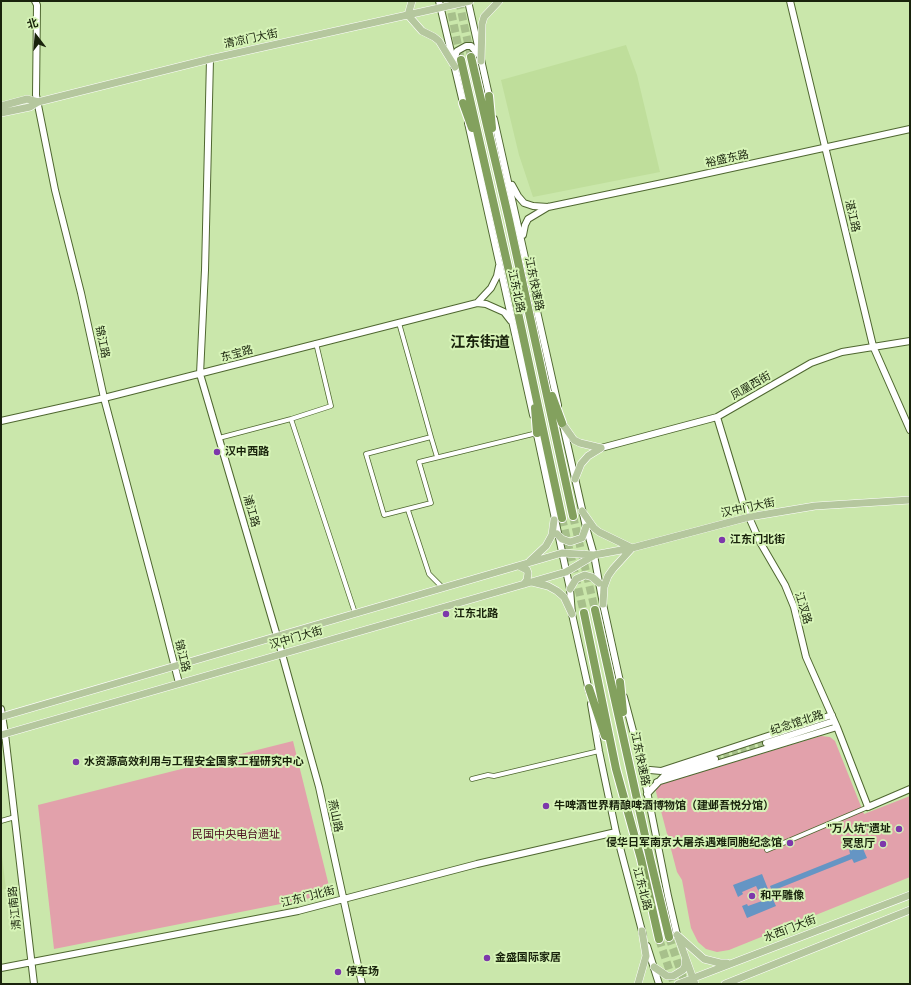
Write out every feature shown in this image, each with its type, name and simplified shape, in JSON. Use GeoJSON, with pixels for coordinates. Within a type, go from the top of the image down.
{"type":"FeatureCollection","features":[{"type":"Feature","properties":{"kind":"highway","name":"江东快速路"},"geometry":{"type":"LineString","coordinates":[[471,57],[573,516]]}},
{"type":"Feature","properties":{"kind":"highway","name":"江东快速路"},"geometry":{"type":"LineString","coordinates":[[457,63],[484,160],[532,375],[558,519]]}},
{"type":"Feature","properties":{"kind":"highway"},"geometry":{"type":"LineString","coordinates":[[489,96],[494,157]]}},
{"type":"Feature","properties":{"kind":"highway"},"geometry":{"type":"LineString","coordinates":[[463,103],[484,160]]}},
{"type":"Feature","properties":{"kind":"highway"},"geometry":{"type":"LineString","coordinates":[[542,373],[562,423]]}},
{"type":"Feature","properties":{"kind":"highway"},"geometry":{"type":"LineString","coordinates":[[532,375],[537,433]]}},
{"type":"Feature","properties":{"kind":"highway","name":"江东快速路"},"geometry":{"type":"LineString","coordinates":[[595,610],[673,936]]}},
{"type":"Feature","properties":{"kind":"highway"},"geometry":{"type":"LineString","coordinates":[[584,613],[616,769]]}},
{"type":"Feature","properties":{"kind":"highway"},"geometry":{"type":"LineString","coordinates":[[620,682],[625,740]]}},
{"type":"Feature","properties":{"kind":"highway"},"geometry":{"type":"LineString","coordinates":[[589,688],[616,769],[641,859],[659,939]]}},
{"type":"Feature","properties":{"kind":"main road"},"geometry":{"type":"LineString","coordinates":[[412,1],[408,15],[422,31],[434,37],[457,63]]}},
{"type":"Feature","properties":{"kind":"main road","name":"清凉门大街"},"geometry":{"type":"LineString","coordinates":[[1,113],[30,107],[38,102],[210,59],[408,15],[440,5],[469,1]]}},
{"type":"Feature","properties":{"kind":"main road"},"geometry":{"type":"LineString","coordinates":[[480,58],[482,24],[484,17],[499,1]]}},
{"type":"Feature","properties":{"kind":"main road","name":"清凉门大街"},"geometry":{"type":"LineString","coordinates":[[1,106],[27,99],[38,102]]}},
{"type":"Feature","properties":{"kind":"main road"},"geometry":{"type":"LineString","coordinates":[[562,423],[574,440],[601,448]]}},
{"type":"Feature","properties":{"kind":"main road"},"geometry":{"type":"LineString","coordinates":[[575,479],[581,464],[588,456],[601,448]]}},
{"type":"Feature","properties":{"kind":"main road","name":"汉中门大街"},"geometry":{"type":"LineString","coordinates":[[2,717],[562,553],[594,556],[632,548],[749,517],[815,506],[910,500]]}},
{"type":"Feature","properties":{"kind":"main road"},"geometry":{"type":"LineString","coordinates":[[582,511],[594,528],[599,532],[632,548],[608,576],[604,587],[603,604]]}},
{"type":"Feature","properties":{"kind":"main road"},"geometry":{"type":"LineString","coordinates":[[528,564],[546,546],[558,519]]}},
{"type":"Feature","properties":{"kind":"main road"},"geometry":{"type":"LineString","coordinates":[[557,534],[562,539],[570,542],[582,538],[586,527]]}},
{"type":"Feature","properties":{"kind":"main road","name":"汉中门大街"},"geometry":{"type":"LineString","coordinates":[[3,734],[566,572],[594,556]]}},
{"type":"Feature","properties":{"kind":"main road"},"geometry":{"type":"LineString","coordinates":[[519,566],[527,570],[528,573],[527,580],[524,584]]}},
{"type":"Feature","properties":{"kind":"main road"},"geometry":{"type":"LineString","coordinates":[[570,589],[576,579],[585,575],[592,577],[599,583]]}},
{"type":"Feature","properties":{"kind":"main road"},"geometry":{"type":"LineString","coordinates":[[532,582],[548,586],[557,591],[564,597],[572,614]]}},
{"type":"Feature","properties":{"kind":"main road","name":"水西门大街"},"geometry":{"type":"LineString","coordinates":[[678,984],[694,981],[735,962],[910,895]]}},
{"type":"Feature","properties":{"kind":"main road"},"geometry":{"type":"LineString","coordinates":[[725,984],[910,910]]}},
{"type":"Feature","properties":{"kind":"main road"},"geometry":{"type":"LineString","coordinates":[[638,984],[646,956],[642,932]]}},
{"type":"Feature","properties":{"kind":"main road"},"geometry":{"type":"LineString","coordinates":[[673,936],[685,956],[694,981]]}},
{"type":"Feature","properties":{"kind":"main road"},"geometry":{"type":"LineString","coordinates":[[673,936],[704,960],[720,964],[735,962]]}},
{"type":"Feature","properties":{"kind":"main road"},"geometry":{"type":"LineString","coordinates":[[654,967],[667,976],[673,976],[683,970],[685,966],[685,956]]}},
{"type":"Feature","properties":{"kind":"main road"},"geometry":{"type":"LineString","coordinates":[[738,984],[746,975]]}},
{"type":"Feature","properties":{"kind":"street","name":"锦江路"},"geometry":{"type":"LineString","coordinates":[[36,1],[36,95],[55,190],[81,293],[104,398],[179,683]]}},
{"type":"Feature","properties":{"kind":"street","name":"江东北路"},"geometry":{"type":"LineString","coordinates":[[469,1],[480,58],[522,239],[562,423],[594,556],[620,682],[641,761],[668,896],[673,936]]}},
{"type":"Feature","properties":{"kind":"street","name":"湛江路"},"geometry":{"type":"LineString","coordinates":[[790,1],[872,346],[910,430]]}},
{"type":"Feature","properties":{"kind":"street","name":"江东北路"},"geometry":{"type":"LineString","coordinates":[[440,5],[457,63],[463,103],[537,433],[558,519],[557,534],[570,589],[572,614],[589,688],[599,751],[616,832],[642,932],[659,984]]}},
{"type":"Feature","properties":{"kind":"street"},"geometry":{"type":"LineString","coordinates":[[457,63],[457,51],[462,47],[471,46],[480,58]]}},
{"type":"Feature","properties":{"kind":"street","name":"浦江路"},"geometry":{"type":"LineString","coordinates":[[210,59],[200,374],[282,654]]}},
{"type":"Feature","properties":{"kind":"street","name":"裕盛东路"},"geometry":{"type":"LineString","coordinates":[[508,179],[524,203],[533,206],[548,207],[910,129]]}},
{"type":"Feature","properties":{"kind":"street","name":"裕盛东路"},"geometry":{"type":"LineString","coordinates":[[522,239],[524,225],[528,219],[548,207]]}},
{"type":"Feature","properties":{"kind":"street"},"geometry":{"type":"LineString","coordinates":[[477,303],[490,288],[497,276],[500,263]]}},
{"type":"Feature","properties":{"kind":"street"},"geometry":{"type":"LineString","coordinates":[[477,303],[486,304],[504,312],[512,322]]}},
{"type":"Feature","properties":{"kind":"street","name":"东宝路"},"geometry":{"type":"LineString","coordinates":[[1,421],[104,398],[477,303]]}},
{"type":"Feature","properties":{"kind":"street"},"geometry":{"type":"LineString","coordinates":[[399,323],[437,457]]}},
{"type":"Feature","properties":{"kind":"street","name":"凤凰西街"},"geometry":{"type":"LineString","coordinates":[[601,448],[717,417],[811,363],[842,352],[910,341]]}},
{"type":"Feature","properties":{"kind":"street"},"geometry":{"type":"LineString","coordinates":[[219,438],[291,419],[331,406],[316,343]]}},
{"type":"Feature","properties":{"kind":"street","name":"江汊路"},"geometry":{"type":"LineString","coordinates":[[717,417],[749,517],[760,542],[785,585],[794,607],[806,658],[834,721],[868,807]]}},
{"type":"Feature","properties":{"kind":"street"},"geometry":{"type":"LineString","coordinates":[[291,419],[355,614]]}},
{"type":"Feature","properties":{"kind":"street"},"geometry":{"type":"LineString","coordinates":[[431,437],[366,454],[384,515],[431,503],[418,462],[537,433]]}},
{"type":"Feature","properties":{"kind":"street"},"geometry":{"type":"LineString","coordinates":[[408,510],[429,574],[443,588]]}},
{"type":"Feature","properties":{"kind":"street","name":"燕山路"},"geometry":{"type":"LineString","coordinates":[[282,654],[319,787],[362,984]]}},
{"type":"Feature","properties":{"kind":"street","name":"清江南路"},"geometry":{"type":"LineString","coordinates":[[1,709],[34,984]]}},
{"type":"Feature","properties":{"kind":"street"},"geometry":{"type":"LineString","coordinates":[[650,770],[661,770],[759,739],[834,721]]}},
{"type":"Feature","properties":{"kind":"street","name":"纪念馆北路"},"geometry":{"type":"LineString","coordinates":[[718,761],[749,754],[834,721]]}},
{"type":"Feature","properties":{"kind":"street"},"geometry":{"type":"LineString","coordinates":[[759,739],[757,745],[758,748],[765,747]]}},
{"type":"Feature","properties":{"kind":"street"},"geometry":{"type":"LineString","coordinates":[[745,744],[749,745],[751,748],[751,752],[749,754]]}},
{"type":"Feature","properties":{"kind":"street"},"geometry":{"type":"LineString","coordinates":[[733,747],[729,753],[730,757],[735,758]]}},
{"type":"Feature","properties":{"kind":"street"},"geometry":{"type":"LineString","coordinates":[[472,779],[488,775],[494,776],[599,751]]}},
{"type":"Feature","properties":{"kind":"street"},"geometry":{"type":"LineString","coordinates":[[647,794],[666,774],[724,760],[724,756],[719,752]]}},
{"type":"Feature","properties":{"kind":"street"},"geometry":{"type":"LineString","coordinates":[[641,761],[650,770],[666,774]]}},
{"type":"Feature","properties":{"kind":"street"},"geometry":{"type":"LineString","coordinates":[[657,782],[718,761]]}},
{"type":"Feature","properties":{"kind":"street"},"geometry":{"type":"LineString","coordinates":[[767,850],[910,789]]}},
{"type":"Feature","properties":{"kind":"street"},"geometry":{"type":"LineString","coordinates":[[1,821],[15,817]]}},
{"type":"Feature","properties":{"kind":"street","name":"江东门北街"},"geometry":{"type":"LineString","coordinates":[[1,968],[292,912],[477,864],[616,832]]}},
{"type":"Feature","properties":{"kind":"shaded area"},"geometry":{"type":"Polygon","coordinates":[[[626,45],[637,75],[660,172],[533,197],[519,155],[501,80],[626,45]]]}},
{"type":"Feature","properties":{"kind":"shaded area"},"geometry":{"type":"Polygon","coordinates":[[[1,848],[6,889],[1,890],[1,848]]]}},
{"type":"Feature","properties":{"kind":"green space","name":"侵华日军南京大屠杀遇难同胞纪念馆"},"geometry":{"type":"Polygon","coordinates":[[[821,736],[830,737],[835,741],[864,814],[910,796],[910,877],[729,950],[717,952],[706,949],[698,942],[691,928],[682,880],[677,872],[655,788],[661,784],[821,736]]]}},
{"type":"Feature","properties":{"kind":"green space","name":"民国中央电台遗址"},"geometry":{"type":"Polygon","coordinates":[[[293,741],[331,894],[54,949],[38,805],[293,741]]]}},
{"type":"Feature","properties":{"kind":"water"},"geometry":{"type":"Polygon","coordinates":[[[861,844],[867,858],[854,863],[852,859],[772,891],[770,886],[850,854],[849,849],[861,844]]]}},
{"type":"Feature","properties":{"kind":"water"},"geometry":{"type":"Polygon","coordinates":[[[762,874],[768,889],[759,892],[756,886],[742,892],[743,894],[738,897],[733,885],[762,874]]]}},
{"type":"Feature","properties":{"kind":"water"},"geometry":{"type":"Polygon","coordinates":[[[769,891],[776,906],[747,918],[742,906],[747,904],[748,906],[762,901],[760,895],[769,891]]]}},
{"type":"Feature","properties":{"kind":"tunnel"},"geometry":{"type":"LineString","coordinates":[[449,1],[461,60]]}},
{"type":"Feature","properties":{"kind":"tunnel"},"geometry":{"type":"LineString","coordinates":[[459,1],[471,57]]}},
{"type":"Feature","properties":{"kind":"tunnel"},"geometry":{"type":"LineString","coordinates":[[573,516],[595,610]]}},
{"type":"Feature","properties":{"kind":"tunnel"},"geometry":{"type":"LineString","coordinates":[[562,518],[584,613]]}},
{"type":"Feature","properties":{"kind":"tunnel"},"geometry":{"type":"LineString","coordinates":[[715,759],[766,743]]}},
{"type":"Feature","properties":{"kind":"tunnel"},"geometry":{"type":"LineString","coordinates":[[669,937],[685,984]]}},
{"type":"Feature","properties":{"kind":"tunnel"},"geometry":{"type":"LineString","coordinates":[[659,939],[674,984]]}},
{"type":"Feature","properties":{"kind":"place","name":"汉中西路"},"geometry":{"type":"Point","coordinates":[217,452]}},
{"type":"Feature","properties":{"kind":"place","name":"江东门北街"},"geometry":{"type":"Point","coordinates":[722,540]}},
{"type":"Feature","properties":{"kind":"place","name":"江东北路"},"geometry":{"type":"Point","coordinates":[446,614]}},
{"type":"Feature","properties":{"kind":"place","name":"水资源高效利用与工程安全国家工程研究中心"},"geometry":{"type":"Point","coordinates":[76,762]}},
{"type":"Feature","properties":{"kind":"place","name":"牛啤酒世界精酿啤酒博物馆（建邺吾悦分馆）"},"geometry":{"type":"Point","coordinates":[546,806]}},
{"type":"Feature","properties":{"kind":"place","name":"\"万人坑\"遗址"},"geometry":{"type":"Point","coordinates":[899,829]}},
{"type":"Feature","properties":{"kind":"place","name":"侵华日军南京大屠杀遇难同胞纪念馆"},"geometry":{"type":"Point","coordinates":[790,843]}},
{"type":"Feature","properties":{"kind":"place","name":"冥思厅"},"geometry":{"type":"Point","coordinates":[883,844]}},
{"type":"Feature","properties":{"kind":"place","name":"和平雕像"},"geometry":{"type":"Point","coordinates":[752,896]}},
{"type":"Feature","properties":{"kind":"place","name":"金盛国际家居"},"geometry":{"type":"Point","coordinates":[487,958]}},
{"type":"Feature","properties":{"kind":"place","name":"停车场"},"geometry":{"type":"Point","coordinates":[338,972]}},
{"type":"Feature","properties":{"kind":"district","name":"江东街道"},"geometry":{"type":"Point","coordinates":[480,343]}}]}
